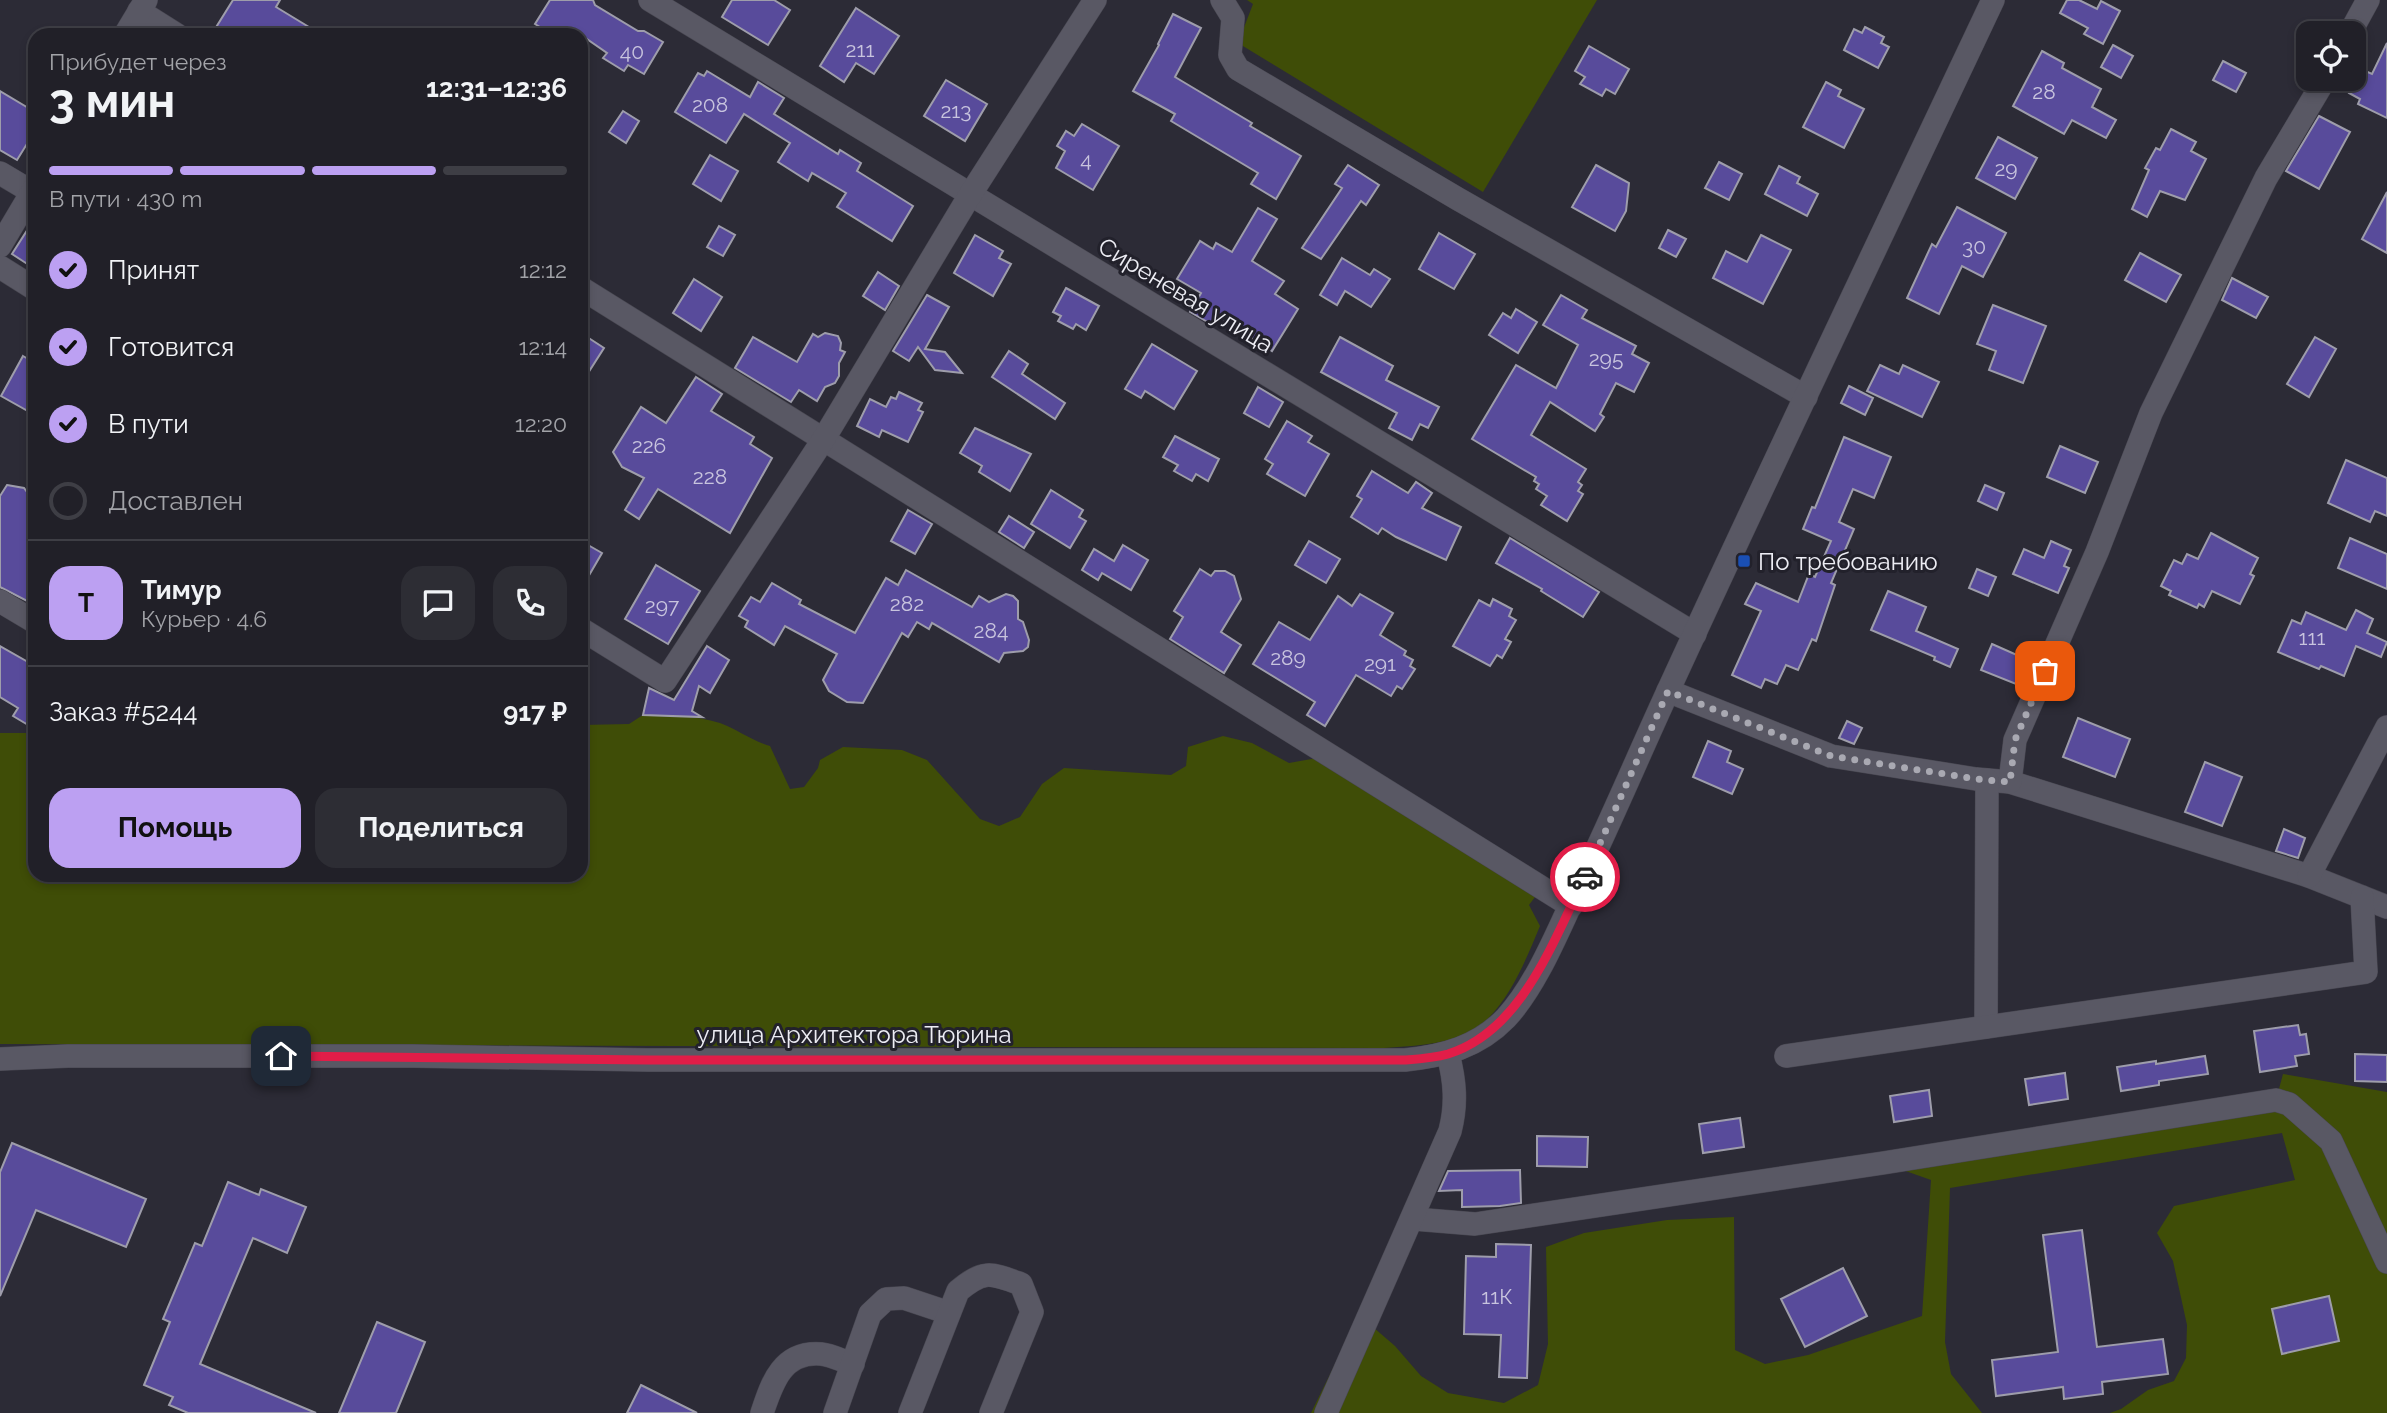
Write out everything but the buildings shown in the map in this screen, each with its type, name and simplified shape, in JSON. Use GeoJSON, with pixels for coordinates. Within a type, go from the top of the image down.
{"type":"FeatureCollection","features":[{"type":"Feature","properties":{"kind":"street","name":"Сиреневая улица"},"geometry":{"type":"LineString","coordinates":[[650,0],[1695,634]]}},
{"type":"Feature","properties":{"kind":"street"},"geometry":{"type":"LineString","coordinates":[[588,633],[665,681],[823,439],[970,195],[1095,0]]}},
{"type":"Feature","properties":{"kind":"street"},"geometry":{"type":"LineString","coordinates":[[1222,0],[1233,18],[1230,55],[1238,69],[1458,199],[1805,397]]}},
{"type":"Feature","properties":{"kind":"street","name":"улица Архитектора Тюрина"},"geometry":{"type":"LineString","coordinates":[[0,1059],[68,1056],[358,1056],[1241,1062],[1405,1060],[1448,1054],[1470,1045],[1492,1031],[1521,1000],[1571,906],[1668,691],[1993,0]]}},
{"type":"Feature","properties":{"kind":"street"},"geometry":{"type":"LineString","coordinates":[[2357,21],[2368,0]]}},
{"type":"Feature","properties":{"kind":"street"},"geometry":{"type":"LineString","coordinates":[[129,28],[142,6],[169,28]]}},
{"type":"Feature","properties":{"kind":"street"},"geometry":{"type":"LineString","coordinates":[[2010,782],[2015,740],[2097,552],[2151,413],[2266,178],[2318,91]]}},
{"type":"Feature","properties":{"kind":"street"},"geometry":{"type":"LineString","coordinates":[[0,173],[28,187]]}},
{"type":"Feature","properties":{"kind":"street"},"geometry":{"type":"LineString","coordinates":[[0,246],[28,198]]}},
{"type":"Feature","properties":{"kind":"street"},"geometry":{"type":"LineString","coordinates":[[0,267],[28,285]]}},
{"type":"Feature","properties":{"kind":"street"},"geometry":{"type":"LineString","coordinates":[[588,292],[1571,906]]}},
{"type":"Feature","properties":{"kind":"street"},"geometry":{"type":"LineString","coordinates":[[0,601],[28,618]]}},
{"type":"Feature","properties":{"kind":"street"},"geometry":{"type":"LineString","coordinates":[[1668,691],[1831,756],[2010,782],[2309,876],[2387,907]]}},
{"type":"Feature","properties":{"kind":"street"},"geometry":{"type":"LineString","coordinates":[[2309,876],[2387,727]]}},
{"type":"Feature","properties":{"kind":"street"},"geometry":{"type":"LineString","coordinates":[[1986,1027],[1987,780]]}},
{"type":"Feature","properties":{"kind":"street"},"geometry":{"type":"LineString","coordinates":[[1786,1056],[2366,972],[2362,897]]}},
{"type":"Feature","properties":{"kind":"street"},"geometry":{"type":"LineString","coordinates":[[1326,1413],[1450,1131],[1455,1110],[1455,1079],[1448,1054]]}},
{"type":"Feature","properties":{"kind":"street"},"geometry":{"type":"LineString","coordinates":[[1413,1219],[1475,1224],[1883,1163],[2276,1100],[2289,1104],[2331,1141],[2387,1262]]}},
{"type":"Feature","properties":{"kind":"street"},"geometry":{"type":"LineString","coordinates":[[909,1413],[958,1291],[975,1277],[991,1273],[1021,1284],[1032,1312],[991,1413]]}},
{"type":"Feature","properties":{"kind":"street"},"geometry":{"type":"LineString","coordinates":[[835,1413],[870,1314],[886,1299],[904,1298],[949,1312]]}},
{"type":"Feature","properties":{"kind":"street"},"geometry":{"type":"LineString","coordinates":[[762,1413],[773,1380],[783,1365],[802,1355],[823,1354],[853,1364]]}},
{"type":"Feature","properties":{"kind":"green space"},"geometry":{"type":"Polygon","coordinates":[[[1247,0],[1597,0],[1483,192],[1238,43],[1253,4],[1247,0]]]}},
{"type":"Feature","properties":{"kind":"green space"},"geometry":{"type":"Polygon","coordinates":[[[643,715],[682,716],[711,720],[726,726],[770,746],[790,789],[804,787],[818,768],[820,760],[843,747],[902,750],[927,760],[980,819],[999,826],[1020,817],[1042,784],[1064,768],[1171,775],[1186,766],[1188,747],[1223,736],[1252,743],[1289,763],[1317,758],[1535,897],[1529,905],[1540,926],[1511,988],[1478,1027],[1454,1038],[1404,1047],[0,1044],[0,733],[28,733],[28,882],[588,882],[588,725],[629,724],[643,715]]]}},
{"type":"Feature","properties":{"kind":"green space"},"geometry":{"type":"Polygon","coordinates":[[[2283,1074],[2387,1092],[2387,1413],[2110,1413],[2121,1409],[2148,1390],[2174,1381],[2186,1358],[2187,1325],[2173,1261],[2157,1233],[2174,1206],[2295,1180],[2282,1133],[1950,1188],[1945,1342],[1951,1374],[1982,1413],[1311,1413],[1359,1315],[1395,1346],[1421,1376],[1448,1393],[1504,1403],[1538,1385],[1548,1344],[1546,1247],[1584,1233],[1667,1220],[1734,1217],[1735,1350],[1765,1364],[1808,1355],[1922,1316],[1931,1180],[1883,1163],[2276,1100],[2283,1074]]]}},
{"type":"Feature","properties":{"kind":"way so far"},"geometry":{"type":"LineString","coordinates":[[1585,877],[1668,691],[1831,756],[2010,782],[2015,740],[2045,671]]}},
{"type":"Feature","properties":{"kind":"place","name":"По требованию"},"geometry":{"type":"Point","coordinates":[1744,561]}},
{"type":"Feature","properties":{"kind":"route"},"geometry":{"type":"LineString","coordinates":[[281,1056],[1200,1062],[1405,1060],[1432,1057],[1470,1045],[1492,1031],[1507,1017],[1521,1000],[1585,877]]}}]}
